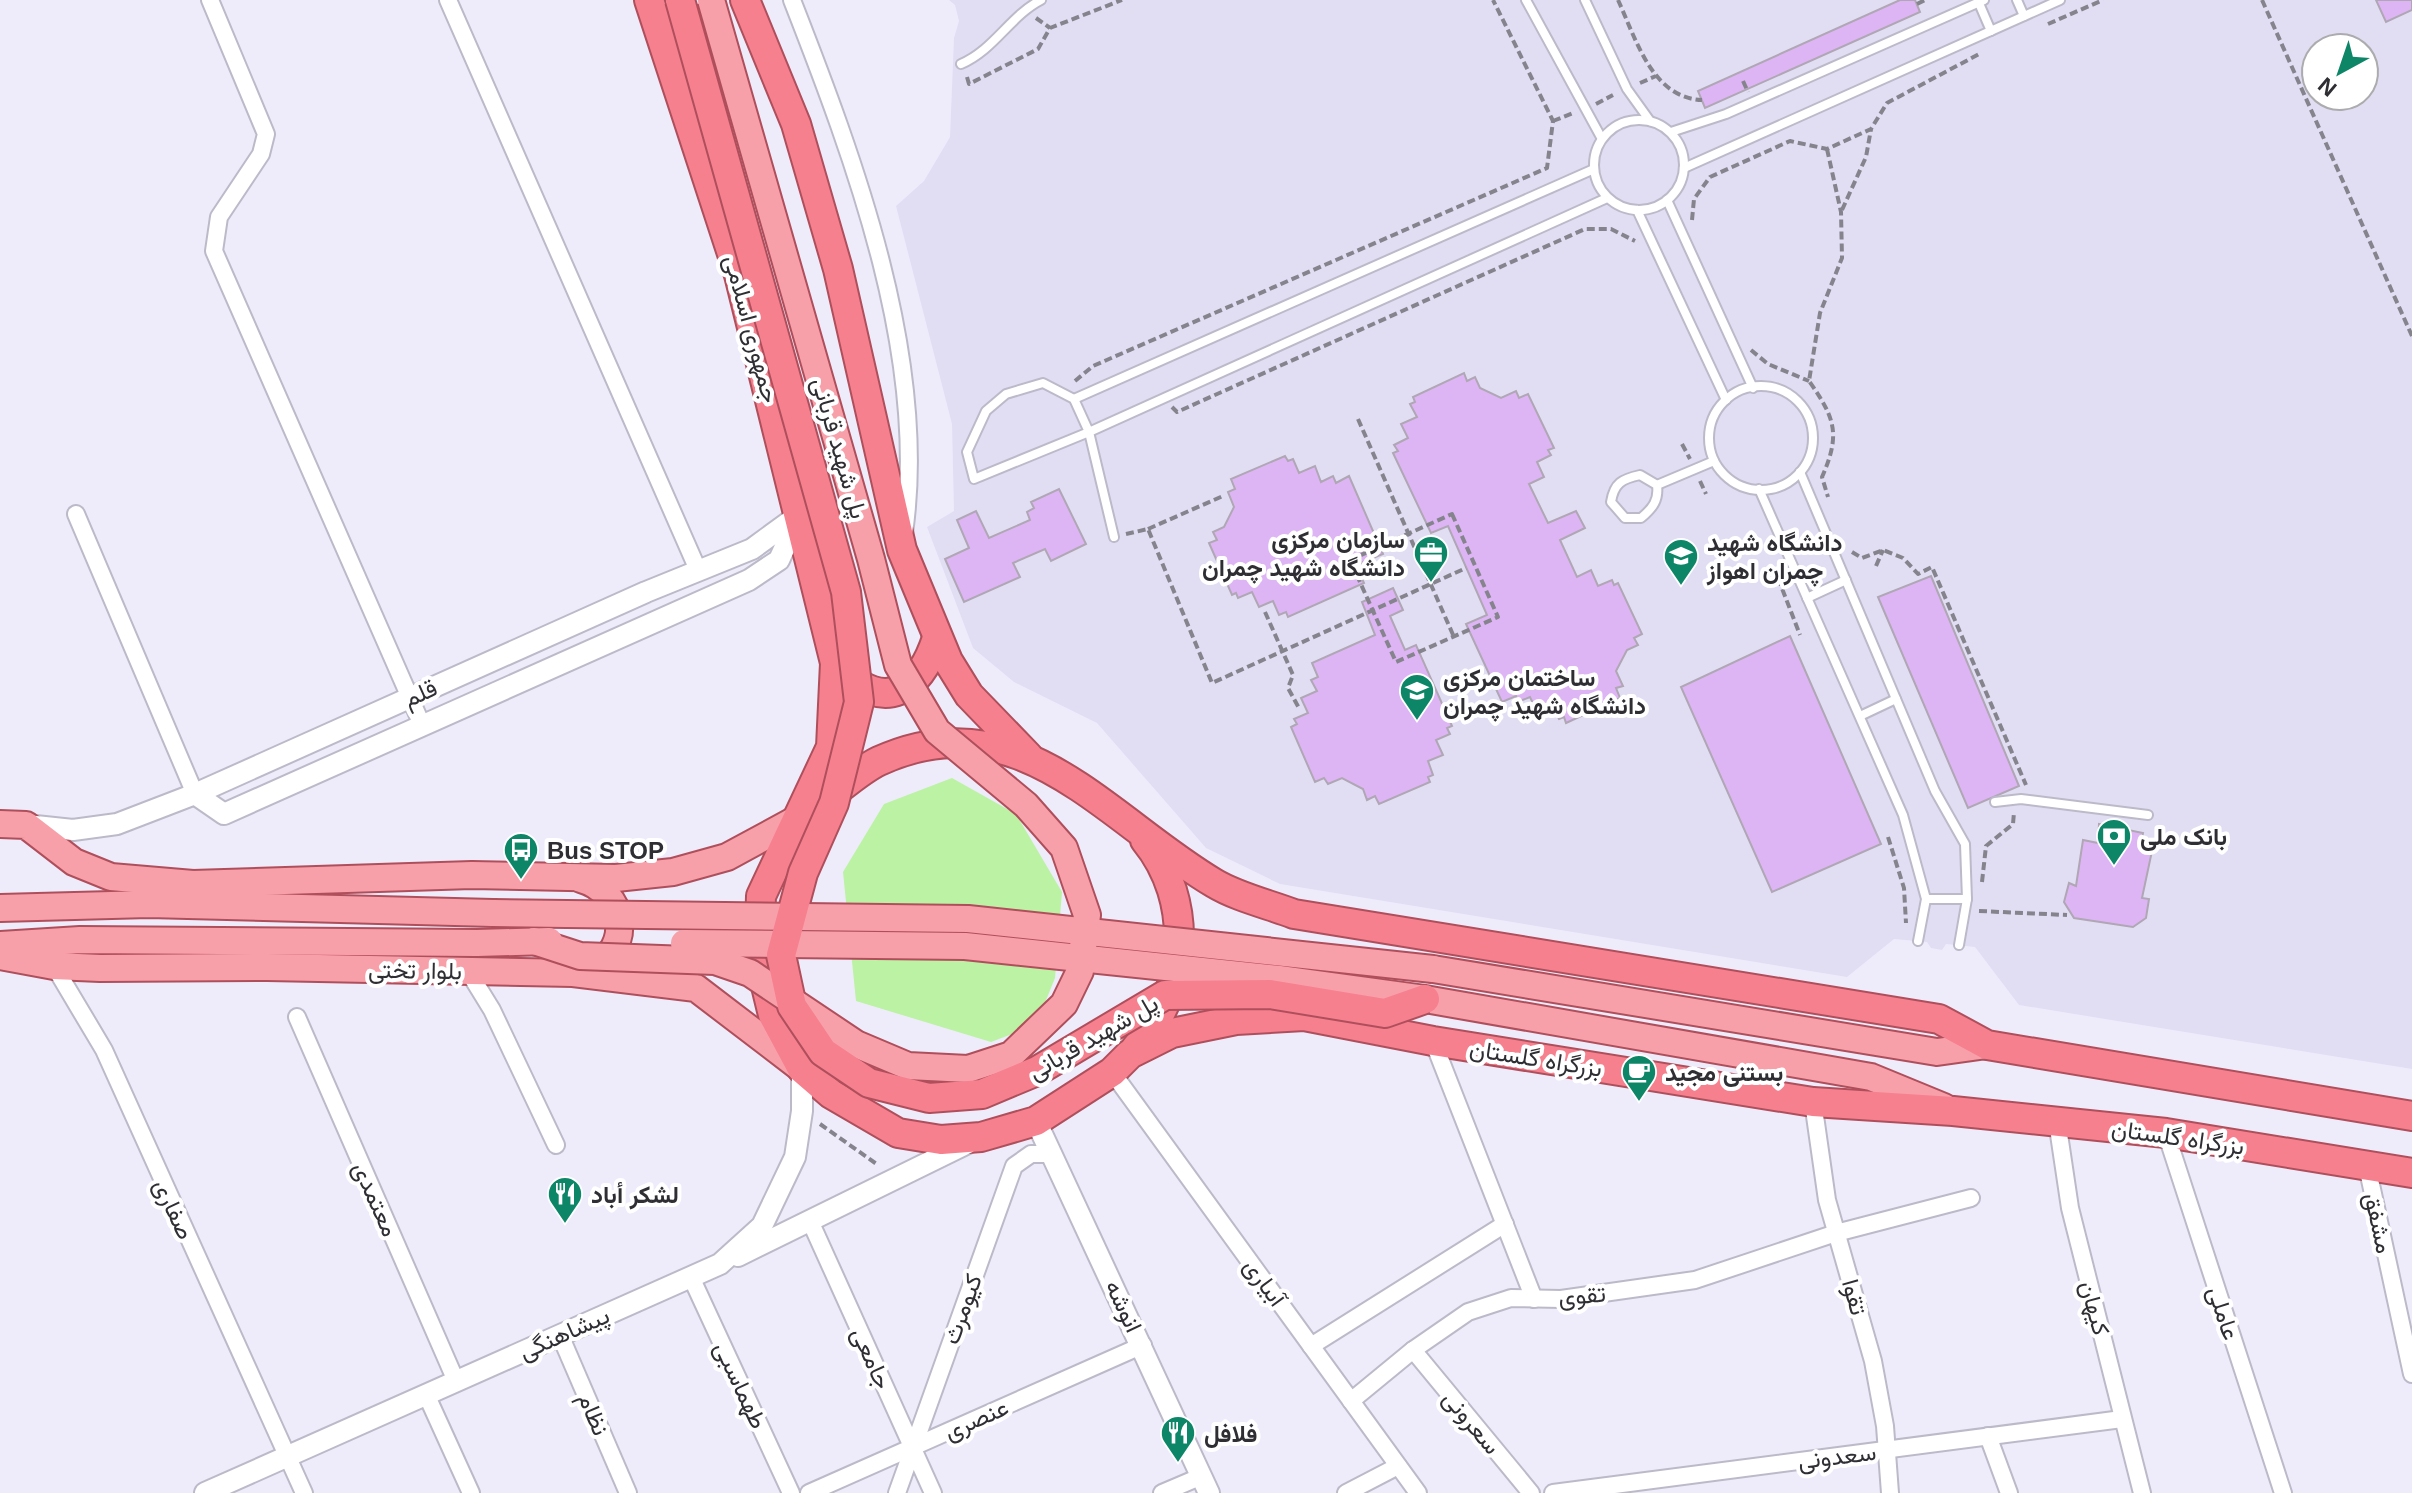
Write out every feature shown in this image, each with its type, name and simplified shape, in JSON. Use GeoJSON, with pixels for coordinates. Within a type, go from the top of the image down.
{"type":"FeatureCollection","features":[{"type":"Feature","properties":{"kind":"highway","name":"جمهوری اسلامی"},"geometry":{"type":"LineString","coordinates":[[649,0],[739,275],[835,663],[831,747],[761,896],[759,957],[773,1015],[802,1069]]}},
{"type":"Feature","properties":{"kind":"highway","name":"پل شهید قربانی"},"geometry":{"type":"LineString","coordinates":[[680,0],[846,592],[859,702],[834,803],[803,873],[781,955],[792,1006],[823,1052],[869,1083],[929,1098],[982,1094],[1037,1071],[1165,995],[1270,994],[1385,1013],[1425,999]]}},
{"type":"Feature","properties":{"kind":"highway"},"geometry":{"type":"LineString","coordinates":[[745,0],[796,124],[838,269],[902,550],[937,638],[969,695],[1028,756]]}},
{"type":"Feature","properties":{"kind":"highway"},"geometry":{"type":"LineString","coordinates":[[835,663],[876,692],[895,693],[912,685],[929,663],[937,638]]}},
{"type":"Feature","properties":{"kind":"highway"},"geometry":{"type":"LineString","coordinates":[[799,818],[877,762],[923,747],[972,742],[1028,756],[1066,777],[1216,885],[1294,914],[1939,1019],[1987,1045],[2412,1116]]}},
{"type":"Feature","properties":{"kind":"highway"},"geometry":{"type":"LineString","coordinates":[[1121,1063],[1156,1021],[1166,1003],[1179,942],[1169,883],[1138,831]]}},
{"type":"Feature","properties":{"kind":"highway","name":"بزرگراه گلستان"},"geometry":{"type":"LineString","coordinates":[[802,1069],[831,1094],[898,1133],[941,1140],[981,1137],[1036,1121],[1121,1063],[1172,1033],[1236,1020],[1304,1016],[1433,1041],[1813,1102],[1953,1111],[2166,1133],[2412,1173]]}},
{"type":"Feature","properties":{"kind":"main road","name":"پل شهید قربانی"},"geometry":{"type":"LineString","coordinates":[[534,941],[580,956],[715,961],[739,969],[750,973],[856,1044],[908,1066],[968,1069],[1011,1055],[1064,1004],[1080,971],[1087,915],[1064,848],[1026,805],[937,731],[898,665],[867,544],[711,0]]}},
{"type":"Feature","properties":{"kind":"main road"},"geometry":{"type":"LineString","coordinates":[[0,824],[26,825],[74,862],[111,877],[193,884],[472,875],[616,878],[673,872],[727,857],[799,818]]}},
{"type":"Feature","properties":{"kind":"main road"},"geometry":{"type":"LineString","coordinates":[[572,877],[595,883],[612,898],[620,930],[605,960],[573,973]]}},
{"type":"Feature","properties":{"kind":"main road"},"geometry":{"type":"LineString","coordinates":[[0,908],[149,904],[493,913],[968,919],[1433,969],[1937,1052],[1987,1045]]}},
{"type":"Feature","properties":{"kind":"main road","name":"پل شهید قربانی"},"geometry":{"type":"LineString","coordinates":[[0,945],[80,940],[965,946],[1279,979],[1425,999]]}},
{"type":"Feature","properties":{"kind":"main road","name":"بلوار تختی"},"geometry":{"type":"LineString","coordinates":[[0,956],[54,966],[573,973],[696,988],[802,1069]]}},
{"type":"Feature","properties":{"kind":"main road"},"geometry":{"type":"LineString","coordinates":[[1425,999],[1871,1077],[1953,1111]]}},
{"type":"Feature","properties":{"kind":"street"},"geometry":{"type":"LineString","coordinates":[[210,0],[266,134],[261,154],[219,217],[214,251],[422,725]]}},
{"type":"Feature","properties":{"kind":"street"},"geometry":{"type":"LineString","coordinates":[[448,0],[698,570]]}},
{"type":"Feature","properties":{"kind":"street"},"geometry":{"type":"LineString","coordinates":[[792,0],[834,110],[891,301],[911,421],[909,497],[902,550]]}},
{"type":"Feature","properties":{"kind":"street"},"geometry":{"type":"LineString","coordinates":[[76,514],[195,794],[224,814],[749,580],[779,560],[800,514]]}},
{"type":"Feature","properties":{"kind":"street","name":"قلم"},"geometry":{"type":"LineString","coordinates":[[26,825],[73,830],[117,824],[195,794],[698,570],[752,549],[800,514]]}},
{"type":"Feature","properties":{"kind":"street","name":"صفاری"},"geometry":{"type":"LineString","coordinates":[[54,966],[104,1050],[304,1493]]}},
{"type":"Feature","properties":{"kind":"street"},"geometry":{"type":"LineString","coordinates":[[468,971],[492,1010],[556,1145]]}},
{"type":"Feature","properties":{"kind":"street","name":"معتمدی"},"geometry":{"type":"LineString","coordinates":[[297,1017],[456,1381]]}},
{"type":"Feature","properties":{"kind":"street"},"geometry":{"type":"LineString","coordinates":[[1433,1041],[1534,1299]]}},
{"type":"Feature","properties":{"kind":"street","name":"آبیاری"},"geometry":{"type":"LineString","coordinates":[[1121,1063],[1311,1346],[1418,1493]]}},
{"type":"Feature","properties":{"kind":"street","name":"پیشاهنگی"},"geometry":{"type":"LineString","coordinates":[[205,1493],[720,1264],[762,1226],[795,1157],[802,1111],[802,1069]]}},
{"type":"Feature","properties":{"kind":"street","name":"تقوا"},"geometry":{"type":"LineString","coordinates":[[1813,1102],[1827,1200],[1873,1361],[1888,1449],[1890,1493]]}},
{"type":"Feature","properties":{"kind":"street","name":"انوشه"},"geometry":{"type":"LineString","coordinates":[[1036,1121],[1206,1485]]}},
{"type":"Feature","properties":{"kind":"street","name":"کیهان"},"geometry":{"type":"LineString","coordinates":[[2057,1121],[2070,1208],[2142,1493]]}},
{"type":"Feature","properties":{"kind":"street","name":"عاملی"},"geometry":{"type":"LineString","coordinates":[[2166,1133],[2283,1493]]}},
{"type":"Feature","properties":{"kind":"street"},"geometry":{"type":"LineString","coordinates":[[720,1264],[811,1223],[981,1137]]}},
{"type":"Feature","properties":{"kind":"street","name":"کیومرث"},"geometry":{"type":"LineString","coordinates":[[897,1493],[1014,1166],[1031,1154],[1053,1154]]}},
{"type":"Feature","properties":{"kind":"street","name":"مشفق"},"geometry":{"type":"LineString","coordinates":[[2367,1166],[2412,1374]]}},
{"type":"Feature","properties":{"kind":"street","name":"تقوی"},"geometry":{"type":"LineString","coordinates":[[1351,1401],[1413,1350],[1468,1312],[1511,1298],[1611,1293],[1695,1280],[1836,1233],[1971,1198]]}},
{"type":"Feature","properties":{"kind":"street","name":"جامعی"},"geometry":{"type":"LineString","coordinates":[[811,1223],[933,1493]]}},
{"type":"Feature","properties":{"kind":"street"},"geometry":{"type":"LineString","coordinates":[[1311,1346],[1505,1224]]}},
{"type":"Feature","properties":{"kind":"street","name":"طهماسبی"},"geometry":{"type":"LineString","coordinates":[[691,1277],[791,1493]]}},
{"type":"Feature","properties":{"kind":"street","name":"نظام"},"geometry":{"type":"LineString","coordinates":[[560,1335],[628,1493]]}},
{"type":"Feature","properties":{"kind":"street","name":"عنصری"},"geometry":{"type":"LineString","coordinates":[[809,1493],[1143,1345]]}},
{"type":"Feature","properties":{"kind":"street","name":"سعرونی"},"geometry":{"type":"LineString","coordinates":[[1413,1350],[1531,1493]]}},
{"type":"Feature","properties":{"kind":"street"},"geometry":{"type":"LineString","coordinates":[[426,1394],[471,1493]]}},
{"type":"Feature","properties":{"kind":"street","name":"سعدونی"},"geometry":{"type":"LineString","coordinates":[[1553,1493],[2122,1419]]}},
{"type":"Feature","properties":{"kind":"street"},"geometry":{"type":"LineString","coordinates":[[1988,1436],[2009,1493]]}},
{"type":"Feature","properties":{"kind":"street"},"geometry":{"type":"LineString","coordinates":[[1346,1493],[1398,1466]]}},
{"type":"Feature","properties":{"kind":"street"},"geometry":{"type":"LineString","coordinates":[[1162,1493],[1206,1485]]}},
{"type":"Feature","properties":{"kind":"lane"},"geometry":{"type":"LineString","coordinates":[[961,64],[978,57],[1022,4],[1041,0]]}},
{"type":"Feature","properties":{"kind":"lane"},"geometry":{"type":"LineString","coordinates":[[1526,0],[1602,139]]}},
{"type":"Feature","properties":{"kind":"lane"},"geometry":{"type":"LineString","coordinates":[[1585,0],[1627,89],[1650,121],[1671,132],[1683,153],[1684,177],[1667,200],[1651,210],[1628,210],[1607,198],[1594,178],[1594,154],[1606,133],[1626,121],[1650,121]]}},
{"type":"Feature","properties":{"kind":"lane"},"geometry":{"type":"LineString","coordinates":[[2017,0],[2024,16]]}},
{"type":"Feature","properties":{"kind":"lane"},"geometry":{"type":"LineString","coordinates":[[1684,168],[2060,0]]}},
{"type":"Feature","properties":{"kind":"lane"},"geometry":{"type":"LineString","coordinates":[[1671,132],[1726,114],[1980,1],[1991,31]]}},
{"type":"Feature","properties":{"kind":"lane"},"geometry":{"type":"LineString","coordinates":[[1074,399],[1594,169]]}},
{"type":"Feature","properties":{"kind":"lane"},"geometry":{"type":"LineString","coordinates":[[1114,537],[1089,432],[1074,399],[1043,383],[1006,394],[986,411],[967,452],[974,479],[1089,432],[1607,198]]}},
{"type":"Feature","properties":{"kind":"lane"},"geometry":{"type":"LineString","coordinates":[[1667,200],[1753,388]]}},
{"type":"Feature","properties":{"kind":"lane"},"geometry":{"type":"LineString","coordinates":[[1637,210],[1726,400]]}},
{"type":"Feature","properties":{"kind":"lane"},"geometry":{"type":"LineString","coordinates":[[1761,386],[1786,392],[1804,409],[1813,433],[1809,458],[1800,472],[1795,478],[1773,489],[1748,489],[1726,477],[1714,461],[1709,431],[1718,408],[1737,391],[1753,388],[1761,386]]}},
{"type":"Feature","properties":{"kind":"lane"},"geometry":{"type":"LineString","coordinates":[[1657,485],[1714,461]]}},
{"type":"Feature","properties":{"kind":"lane"},"geometry":{"type":"LineString","coordinates":[[1800,472],[1935,791],[1965,844],[1967,899],[1959,945]]}},
{"type":"Feature","properties":{"kind":"lane"},"geometry":{"type":"LineString","coordinates":[[1640,475],[1657,485],[1658,496],[1641,518],[1625,518],[1611,502],[1613,489],[1623,478],[1640,475]]}},
{"type":"Feature","properties":{"kind":"lane"},"geometry":{"type":"LineString","coordinates":[[1759,489],[1903,815],[1926,899],[1918,941]]}},
{"type":"Feature","properties":{"kind":"lane"},"geometry":{"type":"LineString","coordinates":[[1807,598],[1846,580]]}},
{"type":"Feature","properties":{"kind":"lane"},"geometry":{"type":"LineString","coordinates":[[1860,716],[1896,699]]}},
{"type":"Feature","properties":{"kind":"lane"},"geometry":{"type":"LineString","coordinates":[[1995,802],[2015,800],[2148,815]]}},
{"type":"Feature","properties":{"kind":"lane"},"geometry":{"type":"LineString","coordinates":[[1926,899],[1967,899]]}},
{"type":"Feature","properties":{"kind":"path"},"geometry":{"type":"LineString","coordinates":[[961,64],[969,84],[1038,49],[1050,28],[1122,0]]}},
{"type":"Feature","properties":{"kind":"path"},"geometry":{"type":"LineString","coordinates":[[1062,393],[1093,366],[1547,168],[1553,121],[1493,0]]}},
{"type":"Feature","properties":{"kind":"path"},"geometry":{"type":"LineString","coordinates":[[1618,0],[1665,88],[1687,100],[1702,100]]}},
{"type":"Feature","properties":{"kind":"path"},"geometry":{"type":"LineString","coordinates":[[1917,4],[1925,0]]}},
{"type":"Feature","properties":{"kind":"path"},"geometry":{"type":"LineString","coordinates":[[2036,29],[2103,0]]}},
{"type":"Feature","properties":{"kind":"path"},"geometry":{"type":"LineString","coordinates":[[2262,0],[2412,336]]}},
{"type":"Feature","properties":{"kind":"path"},"geometry":{"type":"LineString","coordinates":[[1841,212],[1866,157],[1871,129],[1887,103],[1982,53]]}},
{"type":"Feature","properties":{"kind":"path"},"geometry":{"type":"LineString","coordinates":[[1553,121],[1656,76]]}},
{"type":"Feature","properties":{"kind":"path"},"geometry":{"type":"LineString","coordinates":[[1692,224],[1694,199],[1710,177],[1790,141],[1827,149],[1871,129]]}},
{"type":"Feature","properties":{"kind":"path"},"geometry":{"type":"LineString","coordinates":[[1809,381],[1820,313],[1842,258],[1841,212],[1827,149]]}},
{"type":"Feature","properties":{"kind":"path"},"geometry":{"type":"LineString","coordinates":[[1163,398],[1177,412],[1585,229],[1611,229],[1640,246]]}},
{"type":"Feature","properties":{"kind":"path"},"geometry":{"type":"LineString","coordinates":[[1744,344],[1768,364],[1809,381],[1831,413],[1835,448],[1822,477],[1830,501]]}},
{"type":"Feature","properties":{"kind":"path"},"geometry":{"type":"LineString","coordinates":[[1358,419],[1454,637]]}},
{"type":"Feature","properties":{"kind":"path"},"geometry":{"type":"LineString","coordinates":[[1114,537],[1148,529],[1223,496]]}},
{"type":"Feature","properties":{"kind":"path"},"geometry":{"type":"LineString","coordinates":[[1452,514],[1498,617],[1396,662],[1350,560],[1408,533],[1452,514]]}},
{"type":"Feature","properties":{"kind":"path"},"geometry":{"type":"LineString","coordinates":[[1148,529],[1212,683],[1466,568]]}},
{"type":"Feature","properties":{"kind":"path"},"geometry":{"type":"LineString","coordinates":[[1847,547],[1853,555],[1862,558],[1883,550],[1903,558],[1918,574],[1932,567],[2026,786],[2015,794],[2013,824],[1986,846],[1982,885]]}},
{"type":"Feature","properties":{"kind":"path"},"geometry":{"type":"LineString","coordinates":[[1876,566],[1883,550]]}},
{"type":"Feature","properties":{"kind":"path"},"geometry":{"type":"LineString","coordinates":[[1778,578],[1800,635]]}},
{"type":"Feature","properties":{"kind":"path"},"geometry":{"type":"LineString","coordinates":[[1265,612],[1293,675],[1288,688],[1300,710]]}},
{"type":"Feature","properties":{"kind":"path"},"geometry":{"type":"LineString","coordinates":[[1888,837],[1904,888],[1904,923],[1921,923]]}},
{"type":"Feature","properties":{"kind":"path"},"geometry":{"type":"LineString","coordinates":[[1961,931],[1977,933],[1981,898]]}},
{"type":"Feature","properties":{"kind":"path"},"geometry":{"type":"LineString","coordinates":[[1979,911],[2067,915]]}},
{"type":"Feature","properties":{"kind":"path"},"geometry":{"type":"LineString","coordinates":[[802,1111],[896,1178]]}},
{"type":"Feature","properties":{"kind":"shaded area","name":"دانشگاه شهید چمران اهواز"},"geometry":{"type":"Polygon","coordinates":[[[949,0],[2412,0],[2412,1069],[2019,1005],[1975,947],[1946,944],[1942,950],[1931,948],[1927,942],[1894,939],[1847,977],[1280,884],[1206,848],[1097,723],[1014,682],[973,648],[927,527],[954,511],[952,424],[896,206],[924,181],[950,137],[954,38],[959,21],[955,5],[949,0]]]}},
{"type":"Feature","properties":{"kind":"green space"},"geometry":{"type":"Polygon","coordinates":[[[952,778],[1016,814],[1062,892],[1055,978],[1036,1025],[991,1042],[856,1001],[843,872],[884,804],[952,778]]]}},
{"type":"Feature","properties":{"kind":"building"},"geometry":{"type":"Polygon","coordinates":[[[1900,0],[1915,0],[1920,12],[1705,108],[1698,91],[1900,0]]]}},
{"type":"Feature","properties":{"kind":"building"},"geometry":{"type":"Polygon","coordinates":[[[2376,0],[2412,0],[2412,10],[2386,22],[2376,0]]]}},
{"type":"Feature","properties":{"kind":"building"},"geometry":{"type":"Polygon","coordinates":[[[1464,373],[1467,381],[1475,377],[1480,388],[1501,398],[1516,391],[1519,398],[1528,394],[1554,448],[1548,450],[1551,455],[1537,462],[1544,477],[1529,484],[1548,523],[1576,511],[1585,528],[1560,540],[1577,577],[1591,570],[1598,586],[1612,580],[1614,585],[1618,583],[1642,634],[1634,638],[1638,645],[1627,650],[1616,671],[1623,686],[1616,688],[1620,698],[1566,723],[1564,717],[1559,719],[1552,705],[1537,712],[1530,697],[1518,702],[1516,696],[1502,702],[1466,624],[1487,615],[1448,526],[1431,533],[1393,453],[1398,451],[1394,445],[1408,438],[1401,424],[1417,417],[1410,404],[1415,402],[1413,397],[1464,373]]]}},
{"type":"Feature","properties":{"kind":"building"},"geometry":{"type":"Polygon","coordinates":[[[1285,456],[1288,461],[1293,459],[1299,473],[1315,466],[1321,482],[1333,476],[1336,483],[1349,476],[1383,554],[1356,565],[1364,583],[1288,617],[1286,612],[1279,615],[1273,601],[1259,607],[1252,592],[1238,598],[1236,593],[1232,595],[1209,543],[1217,540],[1213,532],[1224,527],[1234,507],[1228,492],[1235,489],[1231,479],[1285,456]]]}},
{"type":"Feature","properties":{"kind":"building"},"geometry":{"type":"Polygon","coordinates":[[[1059,489],[1086,544],[1051,561],[1045,549],[1013,563],[1020,577],[964,602],[945,559],[969,548],[957,520],[976,511],[989,538],[1030,520],[1027,512],[1034,508],[1031,502],[1059,489]]]}},
{"type":"Feature","properties":{"kind":"building"},"geometry":{"type":"Polygon","coordinates":[[[1931,576],[2019,786],[1968,808],[1878,597],[1931,576]]]}},
{"type":"Feature","properties":{"kind":"building","name":"ساختمان مرکزی دانشگاه شهید چمران"},"geometry":{"type":"Polygon","coordinates":[[[1393,588],[1403,610],[1390,616],[1405,650],[1416,645],[1452,726],[1447,728],[1450,734],[1436,740],[1443,755],[1428,761],[1433,775],[1428,777],[1430,782],[1379,804],[1375,796],[1367,800],[1363,789],[1342,778],[1328,784],[1324,778],[1315,782],[1291,727],[1297,724],[1294,719],[1308,713],[1301,698],[1317,691],[1311,680],[1318,677],[1312,663],[1375,635],[1362,602],[1393,588]]]}},
{"type":"Feature","properties":{"kind":"building"},"geometry":{"type":"Polygon","coordinates":[[[1790,636],[1881,844],[1772,892],[1681,687],[1790,636]]]}},
{"type":"Feature","properties":{"kind":"building","name":"بانک ملی"},"geometry":{"type":"Polygon","coordinates":[[[2099,824],[2143,833],[2140,848],[2152,851],[2142,898],[2149,899],[2146,918],[2133,927],[2074,918],[2064,902],[2069,883],[2076,886],[2083,840],[2098,843],[2099,824]]]}},
{"type":"Feature","properties":{"kind":"place","name":"سازمان مرکزی دانشگاه شهید چمران"},"geometry":{"type":"Point","coordinates":[1431,584]}},
{"type":"Feature","properties":{"kind":"place","name":"دانشگاه شهید چمران اهواز"},"geometry":{"type":"Point","coordinates":[1681,587]}},
{"type":"Feature","properties":{"kind":"place","name":"ساختمان مرکزی دانشگاه شهید چمران"},"geometry":{"type":"Point","coordinates":[1417,722]}},
{"type":"Feature","properties":{"kind":"place","name":"بانک ملی"},"geometry":{"type":"Point","coordinates":[2114,867]}},
{"type":"Feature","properties":{"kind":"place","name":"Bus STOP"},"geometry":{"type":"Point","coordinates":[521,881]}},
{"type":"Feature","properties":{"kind":"place","name":"بستنی مجید"},"geometry":{"type":"Point","coordinates":[1639,1103]}},
{"type":"Feature","properties":{"kind":"place","name":"لشكر أباد"},"geometry":{"type":"Point","coordinates":[565,1225]}},
{"type":"Feature","properties":{"kind":"place","name":"فلافل"},"geometry":{"type":"Point","coordinates":[1178,1464]}}]}
